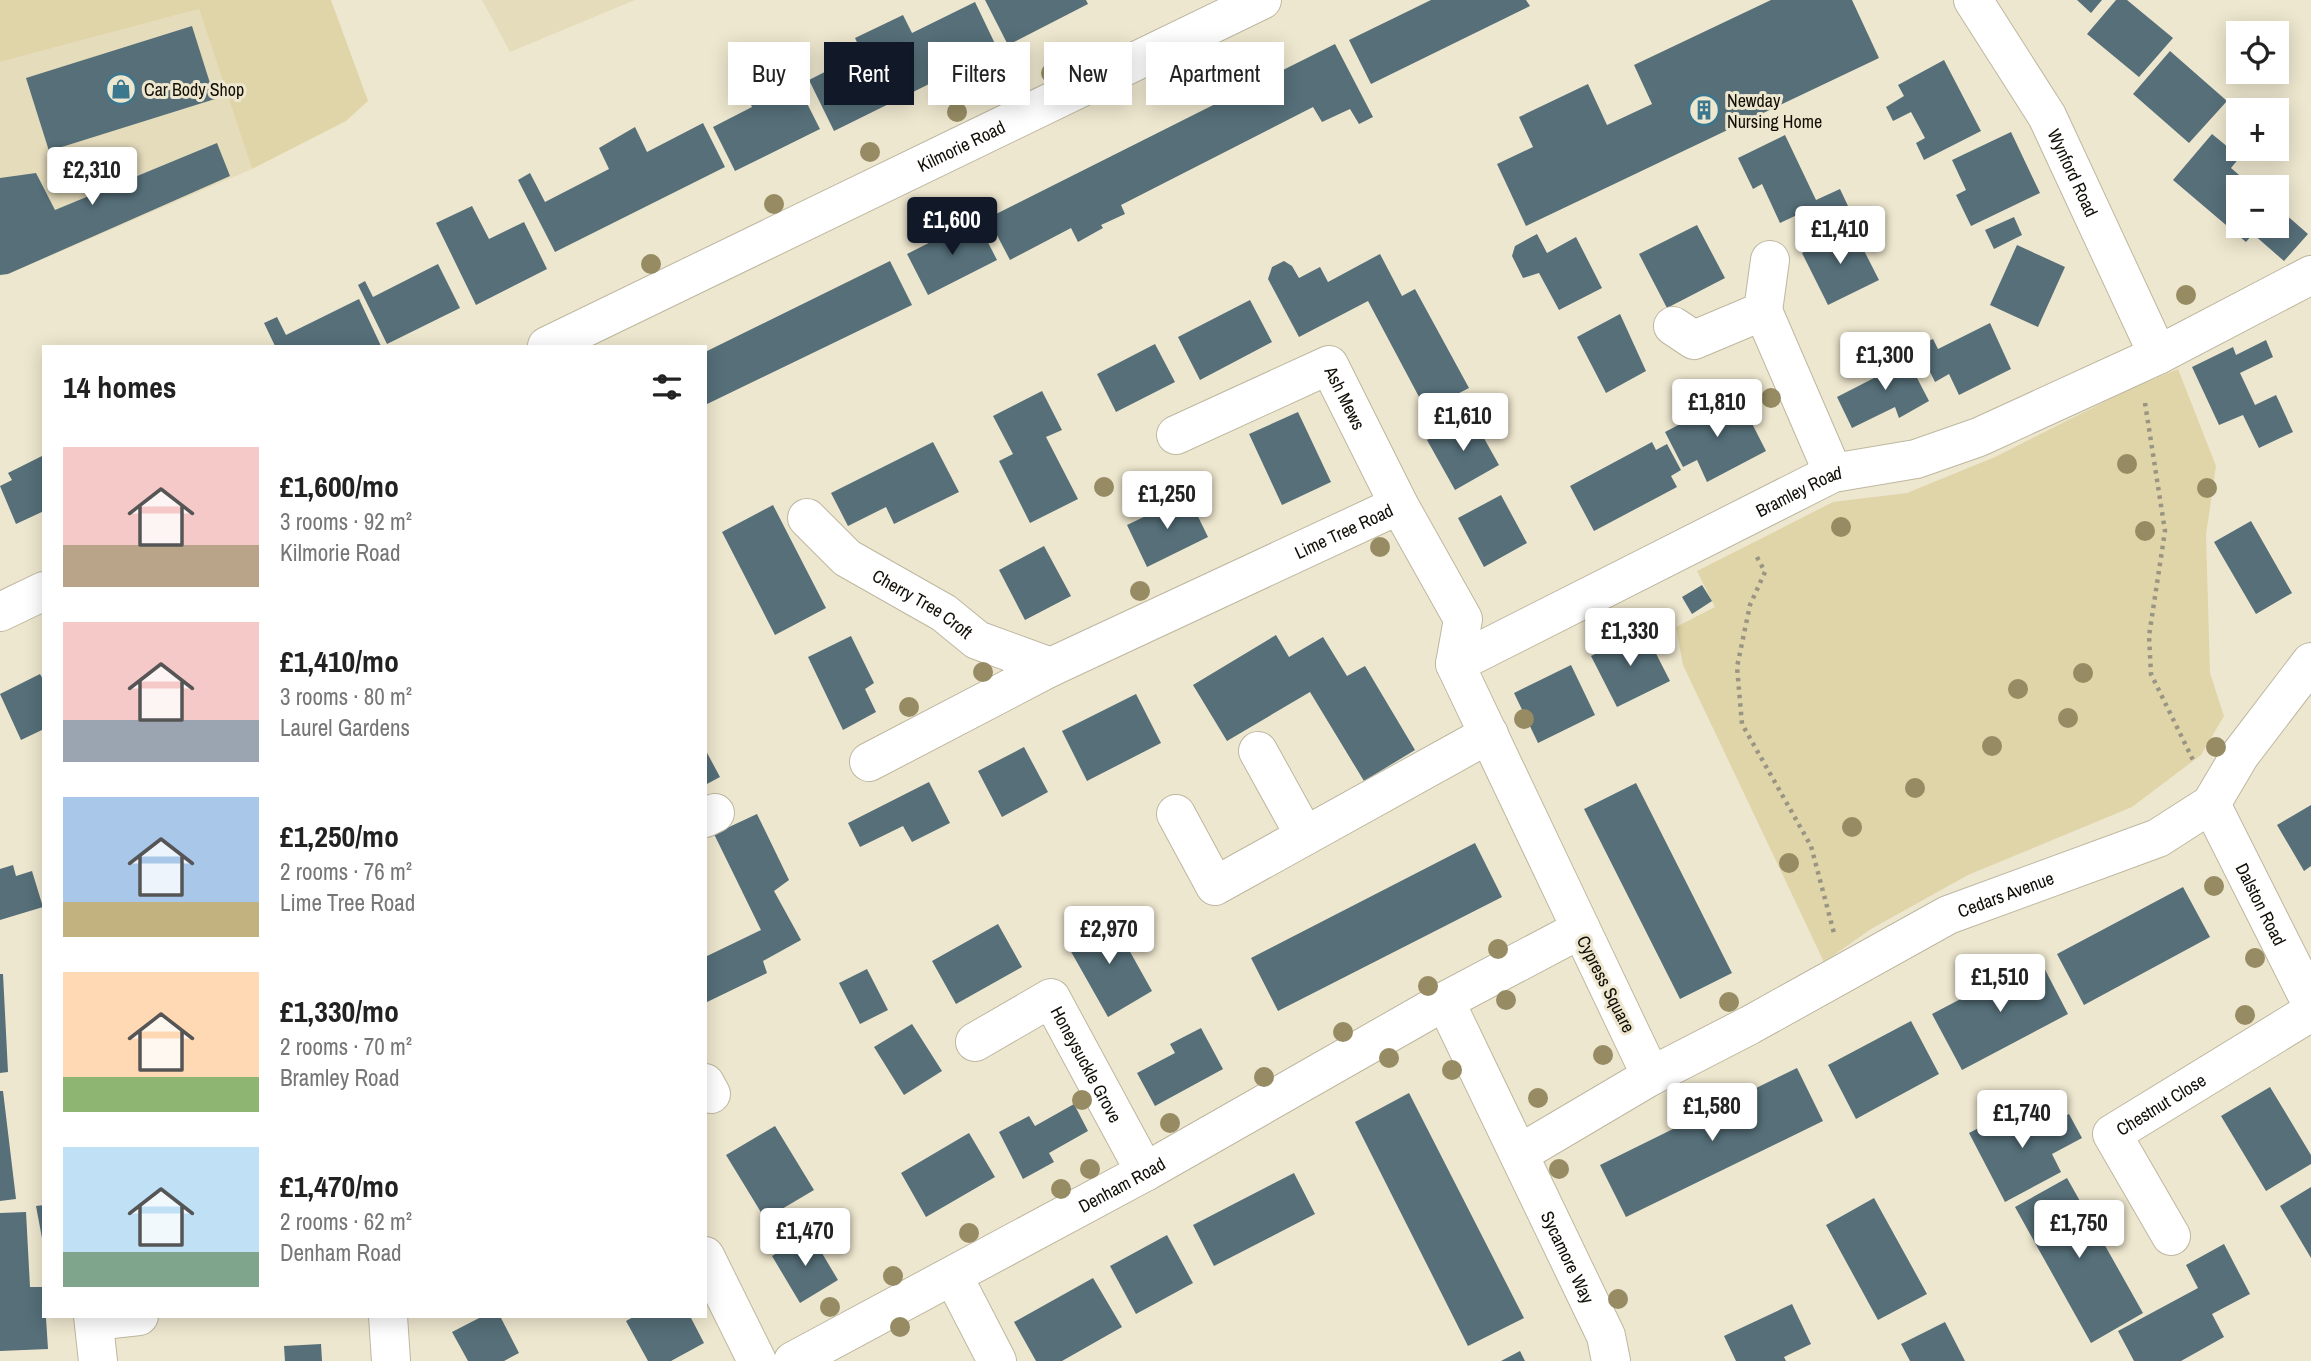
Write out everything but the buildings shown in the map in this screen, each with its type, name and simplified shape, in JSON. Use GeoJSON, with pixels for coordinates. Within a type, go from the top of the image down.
{"type":"FeatureCollection","features":[{"type":"Feature","properties":{"kind":"street","name":"Kilmorie Road"},"geometry":{"type":"LineString","coordinates":[[549,345],[1262,0]]}},
{"type":"Feature","properties":{"kind":"street","name":"Wynford Road"},"geometry":{"type":"LineString","coordinates":[[1973,0],[2047,116],[2144,361]]}},
{"type":"Feature","properties":{"kind":"street"},"geometry":{"type":"LineString","coordinates":[[1770,260],[1763,311],[1833,473]]}},
{"type":"Feature","properties":{"kind":"street","name":"Bramley Road"},"geometry":{"type":"LineString","coordinates":[[1455,664],[1833,473],[1916,459],[1979,437],[2144,361],[2311,275]]}},
{"type":"Feature","properties":{"kind":"street"},"geometry":{"type":"LineString","coordinates":[[1673,326],[1694,340],[1763,311]]}},
{"type":"Feature","properties":{"kind":"street","name":"Ash Mews"},"geometry":{"type":"LineString","coordinates":[[1176,435],[1329,365],[1399,505]]}},
{"type":"Feature","properties":{"kind":"street","name":"Lime Tree Road"},"geometry":{"type":"LineString","coordinates":[[869,762],[1051,667],[1399,505],[1463,619],[1455,664]]}},
{"type":"Feature","properties":{"kind":"street","name":"Cherry Tree Croft"},"geometry":{"type":"LineString","coordinates":[[807,518],[846,558],[944,613],[977,640],[1051,667]]}},
{"type":"Feature","properties":{"kind":"street"},"geometry":{"type":"LineString","coordinates":[[0,612],[42,592]]}},
{"type":"Feature","properties":{"kind":"street","name":"Cedars Avenue"},"geometry":{"type":"LineString","coordinates":[[1651,1076],[1948,915],[2158,838],[2211,804],[2240,755],[2311,662]]}},
{"type":"Feature","properties":{"kind":"street"},"geometry":{"type":"LineString","coordinates":[[1455,664],[1581,929]]}},
{"type":"Feature","properties":{"kind":"street"},"geometry":{"type":"LineString","coordinates":[[1176,814],[1215,886],[1489,734]]}},
{"type":"Feature","properties":{"kind":"street"},"geometry":{"type":"LineString","coordinates":[[1258,751],[1306,836]]}},
{"type":"Feature","properties":{"kind":"street","name":"Dalston Road"},"geometry":{"type":"LineString","coordinates":[[2211,804],[2311,1003]]}},
{"type":"Feature","properties":{"kind":"street","name":"Cypress Square"},"geometry":{"type":"LineString","coordinates":[[1446,1001],[1581,929],[1651,1076]]}},
{"type":"Feature","properties":{"kind":"street","name":"Honeysuckle Grove"},"geometry":{"type":"LineString","coordinates":[[975,1042],[1051,998],[1145,1172]]}},
{"type":"Feature","properties":{"kind":"street"},"geometry":{"type":"LineString","coordinates":[[1446,1001],[1519,1154],[1651,1076]]}},
{"type":"Feature","properties":{"kind":"street","name":"Denham Road"},"geometry":{"type":"LineString","coordinates":[[793,1361],[1145,1172],[1446,1001]]}},
{"type":"Feature","properties":{"kind":"street","name":"Chestnut Close"},"geometry":{"type":"LineString","coordinates":[[2171,1236],[2112,1134],[2311,1012]]}},
{"type":"Feature","properties":{"kind":"street","name":"Sycamore Way"},"geometry":{"type":"LineString","coordinates":[[1519,1154],[1606,1336],[1611,1361]]}},
{"type":"Feature","properties":{"kind":"street"},"geometry":{"type":"LineString","coordinates":[[707,1260],[757,1361]]}},
{"type":"Feature","properties":{"kind":"street"},"geometry":{"type":"LineString","coordinates":[[953,1276],[997,1361]]}},
{"type":"Feature","properties":{"kind":"street"},"geometry":{"type":"LineString","coordinates":[[388,1318],[391,1361]]}},
{"type":"Feature","properties":{"kind":"street"},"geometry":{"type":"LineString","coordinates":[[94,1319],[98,1361]]}},
{"type":"Feature","properties":{"kind":"path"},"geometry":{"type":"LineString","coordinates":[[2144,361],[2144,400],[2165,531],[2149,636],[2151,674],[2211,804]]}},
{"type":"Feature","properties":{"kind":"path"},"geometry":{"type":"LineString","coordinates":[[1737,521],[1765,572],[1750,605],[1737,667],[1742,724],[1811,846],[1835,934],[1853,967]]}},
{"type":"Feature","properties":{"kind":"shaded area"},"geometry":{"type":"Polygon","coordinates":[[[0,0],[331,0],[368,101],[346,121],[252,169],[199,9],[0,62],[0,0]]]}},
{"type":"Feature","properties":{"kind":"shaded area"},"geometry":{"type":"Polygon","coordinates":[[[482,0],[635,0],[510,52],[482,0]]]}},
{"type":"Feature","properties":{"kind":"shaded area"},"geometry":{"type":"Polygon","coordinates":[[[199,9],[252,169],[8,274],[0,275],[0,62],[199,9]]]}},
{"type":"Feature","properties":{"kind":"shaded area"},"geometry":{"type":"Polygon","coordinates":[[[2178,369],[2216,466],[2206,535],[2210,673],[2224,716],[2201,755],[2132,807],[1968,875],[1871,929],[1824,962],[1683,665],[1676,627],[1715,607],[1697,571],[1833,502],[1907,493],[1995,457],[2128,390],[2178,369]]]}},
{"type":"Feature","properties":{"kind":"place","name":"Car Body Shop"},"geometry":{"type":"Point","coordinates":[121,89]}},
{"type":"Feature","properties":{"kind":"place","name":"Newday Nursing Home"},"geometry":{"type":"Point","coordinates":[1704,110]}}]}
